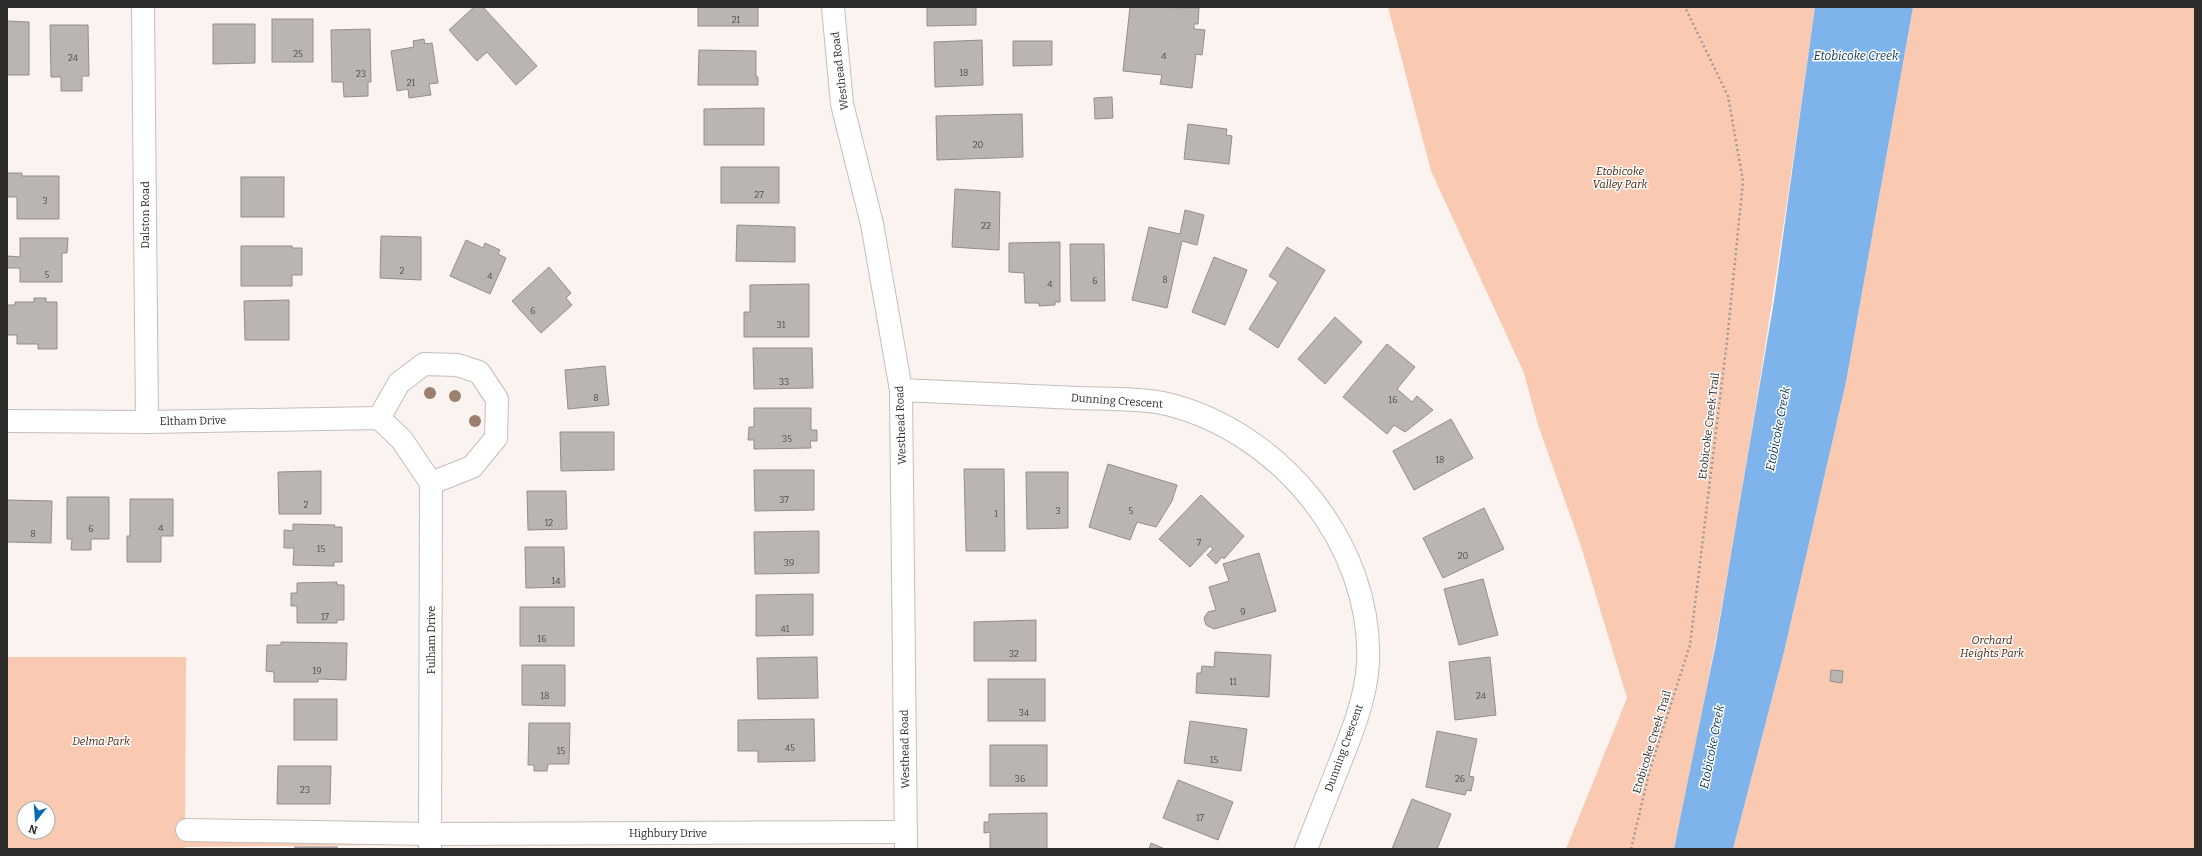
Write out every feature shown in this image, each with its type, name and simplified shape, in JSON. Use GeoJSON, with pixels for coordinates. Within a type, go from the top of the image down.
{"type":"FeatureCollection","features":[{"type":"Feature","properties":{"kind":"street","name":"Dalston Road"},"geometry":{"type":"LineString","coordinates":[[143,7],[146,422]]}},
{"type":"Feature","properties":{"kind":"street","name":"Westhead Road"},"geometry":{"type":"LineString","coordinates":[[833,7],[842,104],[872,224],[901,390],[906,840]]}},
{"type":"Feature","properties":{"kind":"street"},"geometry":{"type":"LineString","coordinates":[[424,364],[457,365],[479,372],[497,399],[496,438],[472,467],[431,483],[402,440],[379,418],[399,383],[424,364]]}},
{"type":"Feature","properties":{"kind":"street","name":"Dunning Crescent"},"geometry":{"type":"LineString","coordinates":[[901,390],[1165,404],[1213,420],[1236,432],[1277,462],[1295,480],[1326,519],[1349,565],[1363,614],[1368,664],[1353,729],[1306,849]]}},
{"type":"Feature","properties":{"kind":"street","name":"Eltham Drive"},"geometry":{"type":"LineString","coordinates":[[7,421],[146,422],[379,418]]}},
{"type":"Feature","properties":{"kind":"street","name":"Fulham Drive"},"geometry":{"type":"LineString","coordinates":[[430,841],[431,483]]}},
{"type":"Feature","properties":{"kind":"street","name":"Highbury Drive"},"geometry":{"type":"LineString","coordinates":[[187,830],[430,841],[906,840]]}},
{"type":"Feature","properties":{"kind":"path","name":"Etobicoke Creek Trail"},"geometry":{"type":"LineString","coordinates":[[1632,849],[1650,769],[1690,645],[1727,341],[1743,181],[1728,96],[1685,7]]}},
{"type":"Feature","properties":{"kind":"green space","name":"Etobicoke Valley Park"},"geometry":{"type":"Polygon","coordinates":[[[1388,7],[1815,7],[1785,218],[1752,430],[1716,640],[1674,849],[1566,849],[1627,698],[1580,543],[1538,425],[1524,373],[1431,171],[1388,7]]]}},
{"type":"Feature","properties":{"kind":"green space","name":"Orchard Heights Park"},"geometry":{"type":"Polygon","coordinates":[[[1913,7],[2195,7],[2195,849],[1733,849],[1784,652],[1846,382],[1913,7]]]}},
{"type":"Feature","properties":{"kind":"green space","name":"Delma Park"},"geometry":{"type":"Polygon","coordinates":[[[7,657],[186,657],[185,825],[385,825],[386,845],[185,847],[184,849],[7,849],[7,657]]]}},
{"type":"Feature","properties":{"kind":"water","name":"Etobicoke Creek"},"geometry":{"type":"Polygon","coordinates":[[[1815,7],[1913,7],[1846,382],[1784,652],[1733,849],[1674,849],[1716,643],[1774,301],[1815,7]]]}},
{"type":"Feature","properties":{"kind":"building"},"geometry":{"type":"Polygon","coordinates":[[[474,7],[483,7],[537,66],[516,85],[487,52],[477,61],[449,30],[474,7]]]}},
{"type":"Feature","properties":{"kind":"building"},"geometry":{"type":"Polygon","coordinates":[[[698,7],[758,7],[758,26],[698,26],[698,7]]]}},
{"type":"Feature","properties":{"kind":"building"},"geometry":{"type":"Polygon","coordinates":[[[927,7],[976,7],[976,25],[927,26],[927,7]]]}},
{"type":"Feature","properties":{"kind":"building"},"geometry":{"type":"Polygon","coordinates":[[[1130,7],[1199,8],[1198,24],[1194,24],[1194,29],[1205,30],[1202,55],[1196,54],[1192,88],[1160,84],[1162,75],[1123,71],[1130,7]]]}},
{"type":"Feature","properties":{"kind":"building"},"geometry":{"type":"Polygon","coordinates":[[[272,19],[313,19],[313,62],[272,62],[272,19]]]}},
{"type":"Feature","properties":{"kind":"building"},"geometry":{"type":"Polygon","coordinates":[[[7,21],[29,22],[29,75],[7,75],[7,21]]]}},
{"type":"Feature","properties":{"kind":"building"},"geometry":{"type":"Polygon","coordinates":[[[213,24],[255,24],[255,63],[213,64],[213,24]]]}},
{"type":"Feature","properties":{"kind":"building"},"geometry":{"type":"Polygon","coordinates":[[[50,25],[88,25],[89,76],[82,76],[82,91],[61,91],[61,77],[51,77],[50,25]]]}},
{"type":"Feature","properties":{"kind":"building"},"geometry":{"type":"Polygon","coordinates":[[[370,29],[371,82],[368,82],[368,96],[344,97],[343,82],[332,82],[331,30],[370,29]]]}},
{"type":"Feature","properties":{"kind":"building"},"geometry":{"type":"Polygon","coordinates":[[[424,39],[425,44],[432,43],[438,83],[429,84],[431,95],[409,98],[408,89],[397,91],[391,51],[414,47],[413,41],[424,39]]]}},
{"type":"Feature","properties":{"kind":"building"},"geometry":{"type":"Polygon","coordinates":[[[982,40],[983,85],[935,87],[934,42],[982,40]]]}},
{"type":"Feature","properties":{"kind":"building"},"geometry":{"type":"Polygon","coordinates":[[[1013,41],[1052,41],[1052,65],[1013,66],[1013,41]]]}},
{"type":"Feature","properties":{"kind":"building"},"geometry":{"type":"Polygon","coordinates":[[[699,50],[756,51],[756,77],[758,77],[758,85],[698,85],[699,50]]]}},
{"type":"Feature","properties":{"kind":"building"},"geometry":{"type":"Polygon","coordinates":[[[1112,97],[1113,118],[1095,119],[1094,98],[1112,97]]]}},
{"type":"Feature","properties":{"kind":"building"},"geometry":{"type":"Polygon","coordinates":[[[764,108],[764,145],[704,145],[704,109],[764,108]]]}},
{"type":"Feature","properties":{"kind":"building"},"geometry":{"type":"Polygon","coordinates":[[[1022,114],[1023,157],[937,160],[936,116],[1022,114]]]}},
{"type":"Feature","properties":{"kind":"building"},"geometry":{"type":"Polygon","coordinates":[[[1188,124],[1227,129],[1226,135],[1232,136],[1229,164],[1184,159],[1188,124]]]}},
{"type":"Feature","properties":{"kind":"building"},"geometry":{"type":"Polygon","coordinates":[[[721,167],[779,167],[779,203],[721,203],[721,167]]]}},
{"type":"Feature","properties":{"kind":"building"},"geometry":{"type":"Polygon","coordinates":[[[7,173],[22,173],[22,176],[59,176],[59,219],[17,219],[17,197],[7,197],[7,173]]]}},
{"type":"Feature","properties":{"kind":"building"},"geometry":{"type":"Polygon","coordinates":[[[241,177],[284,177],[284,217],[241,217],[241,177]]]}},
{"type":"Feature","properties":{"kind":"building"},"geometry":{"type":"Polygon","coordinates":[[[955,189],[1000,192],[999,250],[952,247],[955,189]]]}},
{"type":"Feature","properties":{"kind":"building"},"geometry":{"type":"Polygon","coordinates":[[[1185,210],[1204,215],[1197,245],[1182,241],[1167,308],[1132,300],[1149,227],[1180,234],[1185,210]]]}},
{"type":"Feature","properties":{"kind":"building"},"geometry":{"type":"Polygon","coordinates":[[[737,225],[795,227],[795,262],[736,261],[737,225]]]}},
{"type":"Feature","properties":{"kind":"building"},"geometry":{"type":"Polygon","coordinates":[[[381,236],[421,237],[421,280],[380,278],[381,236]]]}},
{"type":"Feature","properties":{"kind":"building"},"geometry":{"type":"Polygon","coordinates":[[[20,238],[68,238],[67,253],[62,253],[62,282],[20,282],[20,268],[7,268],[7,256],[20,257],[20,238]]]}},
{"type":"Feature","properties":{"kind":"building"},"geometry":{"type":"Polygon","coordinates":[[[466,240],[483,248],[485,243],[500,250],[498,254],[506,258],[490,294],[450,276],[466,240]]]}},
{"type":"Feature","properties":{"kind":"building"},"geometry":{"type":"Polygon","coordinates":[[[1060,242],[1060,302],[1055,302],[1055,305],[1039,306],[1039,303],[1025,303],[1024,273],[1009,272],[1009,243],[1060,242]]]}},
{"type":"Feature","properties":{"kind":"building"},"geometry":{"type":"Polygon","coordinates":[[[1070,244],[1104,244],[1105,301],[1071,301],[1070,244]]]}},
{"type":"Feature","properties":{"kind":"building"},"geometry":{"type":"Polygon","coordinates":[[[241,246],[292,246],[292,248],[302,248],[302,275],[292,275],[292,286],[241,286],[241,246]]]}},
{"type":"Feature","properties":{"kind":"building"},"geometry":{"type":"Polygon","coordinates":[[[1287,247],[1325,270],[1278,348],[1249,329],[1278,282],[1269,276],[1287,247]]]}},
{"type":"Feature","properties":{"kind":"building"},"geometry":{"type":"Polygon","coordinates":[[[1214,257],[1247,270],[1225,325],[1192,312],[1214,257]]]}},
{"type":"Feature","properties":{"kind":"building"},"geometry":{"type":"Polygon","coordinates":[[[549,267],[571,293],[566,298],[572,305],[541,333],[512,301],[549,267]]]}},
{"type":"Feature","properties":{"kind":"building"},"geometry":{"type":"Polygon","coordinates":[[[809,284],[809,337],[744,337],[744,312],[750,312],[750,285],[809,284]]]}},
{"type":"Feature","properties":{"kind":"building"},"geometry":{"type":"Polygon","coordinates":[[[34,298],[46,298],[46,302],[57,302],[57,349],[38,349],[38,344],[17,344],[17,335],[7,335],[7,305],[15,305],[15,302],[34,302],[34,298]]]}},
{"type":"Feature","properties":{"kind":"building"},"geometry":{"type":"Polygon","coordinates":[[[289,300],[289,340],[245,340],[244,301],[289,300]]]}},
{"type":"Feature","properties":{"kind":"building"},"geometry":{"type":"Polygon","coordinates":[[[1335,317],[1362,342],[1325,384],[1298,359],[1335,317]]]}},
{"type":"Feature","properties":{"kind":"building"},"geometry":{"type":"Polygon","coordinates":[[[1387,344],[1415,367],[1397,389],[1412,402],[1417,396],[1433,410],[1405,432],[1394,425],[1387,434],[1343,397],[1387,344]]]}},
{"type":"Feature","properties":{"kind":"building"},"geometry":{"type":"Polygon","coordinates":[[[753,348],[812,348],[813,388],[754,389],[753,348]]]}},
{"type":"Feature","properties":{"kind":"building"},"geometry":{"type":"Polygon","coordinates":[[[605,366],[609,405],[568,409],[565,370],[605,366]]]}},
{"type":"Feature","properties":{"kind":"building"},"geometry":{"type":"Polygon","coordinates":[[[754,408],[811,408],[811,430],[817,430],[817,441],[810,441],[811,448],[754,449],[754,440],[748,440],[749,427],[754,427],[754,408]]]}},
{"type":"Feature","properties":{"kind":"building"},"geometry":{"type":"Polygon","coordinates":[[[1451,419],[1473,458],[1414,490],[1393,451],[1451,419]]]}},
{"type":"Feature","properties":{"kind":"building"},"geometry":{"type":"Polygon","coordinates":[[[560,432],[614,432],[614,470],[561,471],[560,432]]]}},
{"type":"Feature","properties":{"kind":"building"},"geometry":{"type":"Polygon","coordinates":[[[1108,464],[1177,485],[1172,501],[1156,527],[1137,522],[1130,540],[1089,527],[1108,464]]]}},
{"type":"Feature","properties":{"kind":"building"},"geometry":{"type":"Polygon","coordinates":[[[964,469],[1004,469],[1005,551],[966,551],[964,469]]]}},
{"type":"Feature","properties":{"kind":"building"},"geometry":{"type":"Polygon","coordinates":[[[754,470],[814,470],[814,510],[755,511],[754,470]]]}},
{"type":"Feature","properties":{"kind":"building"},"geometry":{"type":"Polygon","coordinates":[[[321,471],[321,514],[279,514],[278,472],[321,471]]]}},
{"type":"Feature","properties":{"kind":"building"},"geometry":{"type":"Polygon","coordinates":[[[1026,472],[1068,472],[1068,528],[1027,529],[1026,472]]]}},
{"type":"Feature","properties":{"kind":"building"},"geometry":{"type":"Polygon","coordinates":[[[527,491],[566,491],[567,529],[528,530],[527,491]]]}},
{"type":"Feature","properties":{"kind":"building"},"geometry":{"type":"Polygon","coordinates":[[[1201,495],[1244,536],[1224,559],[1222,557],[1216,564],[1207,555],[1213,549],[1210,546],[1190,567],[1159,539],[1201,495]]]}},
{"type":"Feature","properties":{"kind":"building"},"geometry":{"type":"Polygon","coordinates":[[[67,497],[109,497],[109,539],[91,539],[91,550],[71,550],[72,539],[67,539],[67,497]]]}},
{"type":"Feature","properties":{"kind":"building"},"geometry":{"type":"Polygon","coordinates":[[[130,499],[173,499],[173,536],[161,536],[161,562],[127,562],[127,536],[130,536],[130,499]]]}},
{"type":"Feature","properties":{"kind":"building"},"geometry":{"type":"Polygon","coordinates":[[[7,500],[52,501],[51,543],[7,542],[7,500]]]}},
{"type":"Feature","properties":{"kind":"building"},"geometry":{"type":"Polygon","coordinates":[[[1484,508],[1504,549],[1443,578],[1423,538],[1484,508]]]}},
{"type":"Feature","properties":{"kind":"building"},"geometry":{"type":"Polygon","coordinates":[[[293,524],[335,525],[334,527],[342,527],[342,562],[334,562],[334,566],[293,565],[294,548],[284,548],[284,530],[293,531],[293,524]]]}},
{"type":"Feature","properties":{"kind":"building"},"geometry":{"type":"Polygon","coordinates":[[[819,531],[819,573],[755,574],[754,532],[819,531]]]}},
{"type":"Feature","properties":{"kind":"building"},"geometry":{"type":"Polygon","coordinates":[[[525,547],[564,547],[565,587],[526,588],[525,547]]]}},
{"type":"Feature","properties":{"kind":"building"},"geometry":{"type":"Polygon","coordinates":[[[1259,553],[1276,611],[1214,629],[1206,625],[1204,618],[1208,612],[1216,610],[1209,587],[1229,581],[1223,564],[1259,553]]]}},
{"type":"Feature","properties":{"kind":"building"},"geometry":{"type":"Polygon","coordinates":[[[1483,579],[1498,635],[1459,645],[1444,589],[1483,579]]]}},
{"type":"Feature","properties":{"kind":"building"},"geometry":{"type":"Polygon","coordinates":[[[337,582],[337,585],[344,585],[344,620],[337,620],[337,623],[297,623],[297,606],[291,606],[291,593],[297,593],[297,583],[337,582]]]}},
{"type":"Feature","properties":{"kind":"building"},"geometry":{"type":"Polygon","coordinates":[[[813,594],[813,635],[756,636],[756,595],[813,594]]]}},
{"type":"Feature","properties":{"kind":"building"},"geometry":{"type":"Polygon","coordinates":[[[520,607],[574,607],[574,646],[520,646],[520,607]]]}},
{"type":"Feature","properties":{"kind":"building"},"geometry":{"type":"Polygon","coordinates":[[[1036,620],[1036,661],[974,661],[974,622],[1036,620]]]}},
{"type":"Feature","properties":{"kind":"building"},"geometry":{"type":"Polygon","coordinates":[[[281,642],[347,643],[346,680],[318,679],[318,682],[274,682],[274,672],[266,671],[267,645],[281,645],[281,642]]]}},
{"type":"Feature","properties":{"kind":"building"},"geometry":{"type":"Polygon","coordinates":[[[1215,652],[1271,655],[1269,697],[1196,693],[1197,673],[1201,673],[1202,666],[1214,667],[1215,652]]]}},
{"type":"Feature","properties":{"kind":"building"},"geometry":{"type":"Polygon","coordinates":[[[817,657],[818,698],[758,699],[757,658],[817,657]]]}},
{"type":"Feature","properties":{"kind":"building"},"geometry":{"type":"Polygon","coordinates":[[[1490,657],[1496,715],[1455,720],[1449,662],[1490,657]]]}},
{"type":"Feature","properties":{"kind":"building"},"geometry":{"type":"Polygon","coordinates":[[[522,665],[565,665],[565,706],[522,705],[522,665]]]}},
{"type":"Feature","properties":{"kind":"building"},"geometry":{"type":"Polygon","coordinates":[[[1831,670],[1843,671],[1842,683],[1830,681],[1831,670]]]}},
{"type":"Feature","properties":{"kind":"building"},"geometry":{"type":"Polygon","coordinates":[[[988,679],[1045,679],[1045,721],[988,721],[988,679]]]}},
{"type":"Feature","properties":{"kind":"building"},"geometry":{"type":"Polygon","coordinates":[[[294,699],[337,699],[337,740],[294,740],[294,699]]]}},
{"type":"Feature","properties":{"kind":"building"},"geometry":{"type":"Polygon","coordinates":[[[814,719],[815,761],[758,762],[758,751],[738,751],[738,720],[814,719]]]}},
{"type":"Feature","properties":{"kind":"building"},"geometry":{"type":"Polygon","coordinates":[[[1190,721],[1247,729],[1241,771],[1184,763],[1190,721]]]}},
{"type":"Feature","properties":{"kind":"building"},"geometry":{"type":"Polygon","coordinates":[[[529,723],[570,723],[569,764],[548,764],[547,771],[534,771],[534,765],[528,765],[529,723]]]}},
{"type":"Feature","properties":{"kind":"building"},"geometry":{"type":"Polygon","coordinates":[[[1437,731],[1477,739],[1469,776],[1474,777],[1471,791],[1467,790],[1465,795],[1426,787],[1437,731]]]}},
{"type":"Feature","properties":{"kind":"building"},"geometry":{"type":"Polygon","coordinates":[[[990,745],[1047,745],[1047,786],[990,786],[990,745]]]}},
{"type":"Feature","properties":{"kind":"building"},"geometry":{"type":"Polygon","coordinates":[[[278,766],[331,766],[330,804],[277,804],[278,766]]]}},
{"type":"Feature","properties":{"kind":"building"},"geometry":{"type":"Polygon","coordinates":[[[1178,780],[1233,802],[1218,840],[1163,818],[1178,780]]]}},
{"type":"Feature","properties":{"kind":"building"},"geometry":{"type":"Polygon","coordinates":[[[1412,799],[1451,814],[1437,849],[1392,849],[1412,799]]]}},
{"type":"Feature","properties":{"kind":"building"},"geometry":{"type":"Polygon","coordinates":[[[1047,813],[1047,849],[990,849],[990,832],[984,833],[984,822],[989,822],[989,814],[1047,813]]]}},
{"type":"Feature","properties":{"kind":"building"},"geometry":{"type":"Polygon","coordinates":[[[1151,843],[1165,849],[1149,849],[1151,843]]]}},
{"type":"Feature","properties":{"kind":"building"},"geometry":{"type":"Polygon","coordinates":[[[295,847],[337,847],[337,849],[295,849],[295,847]]]}}]}
